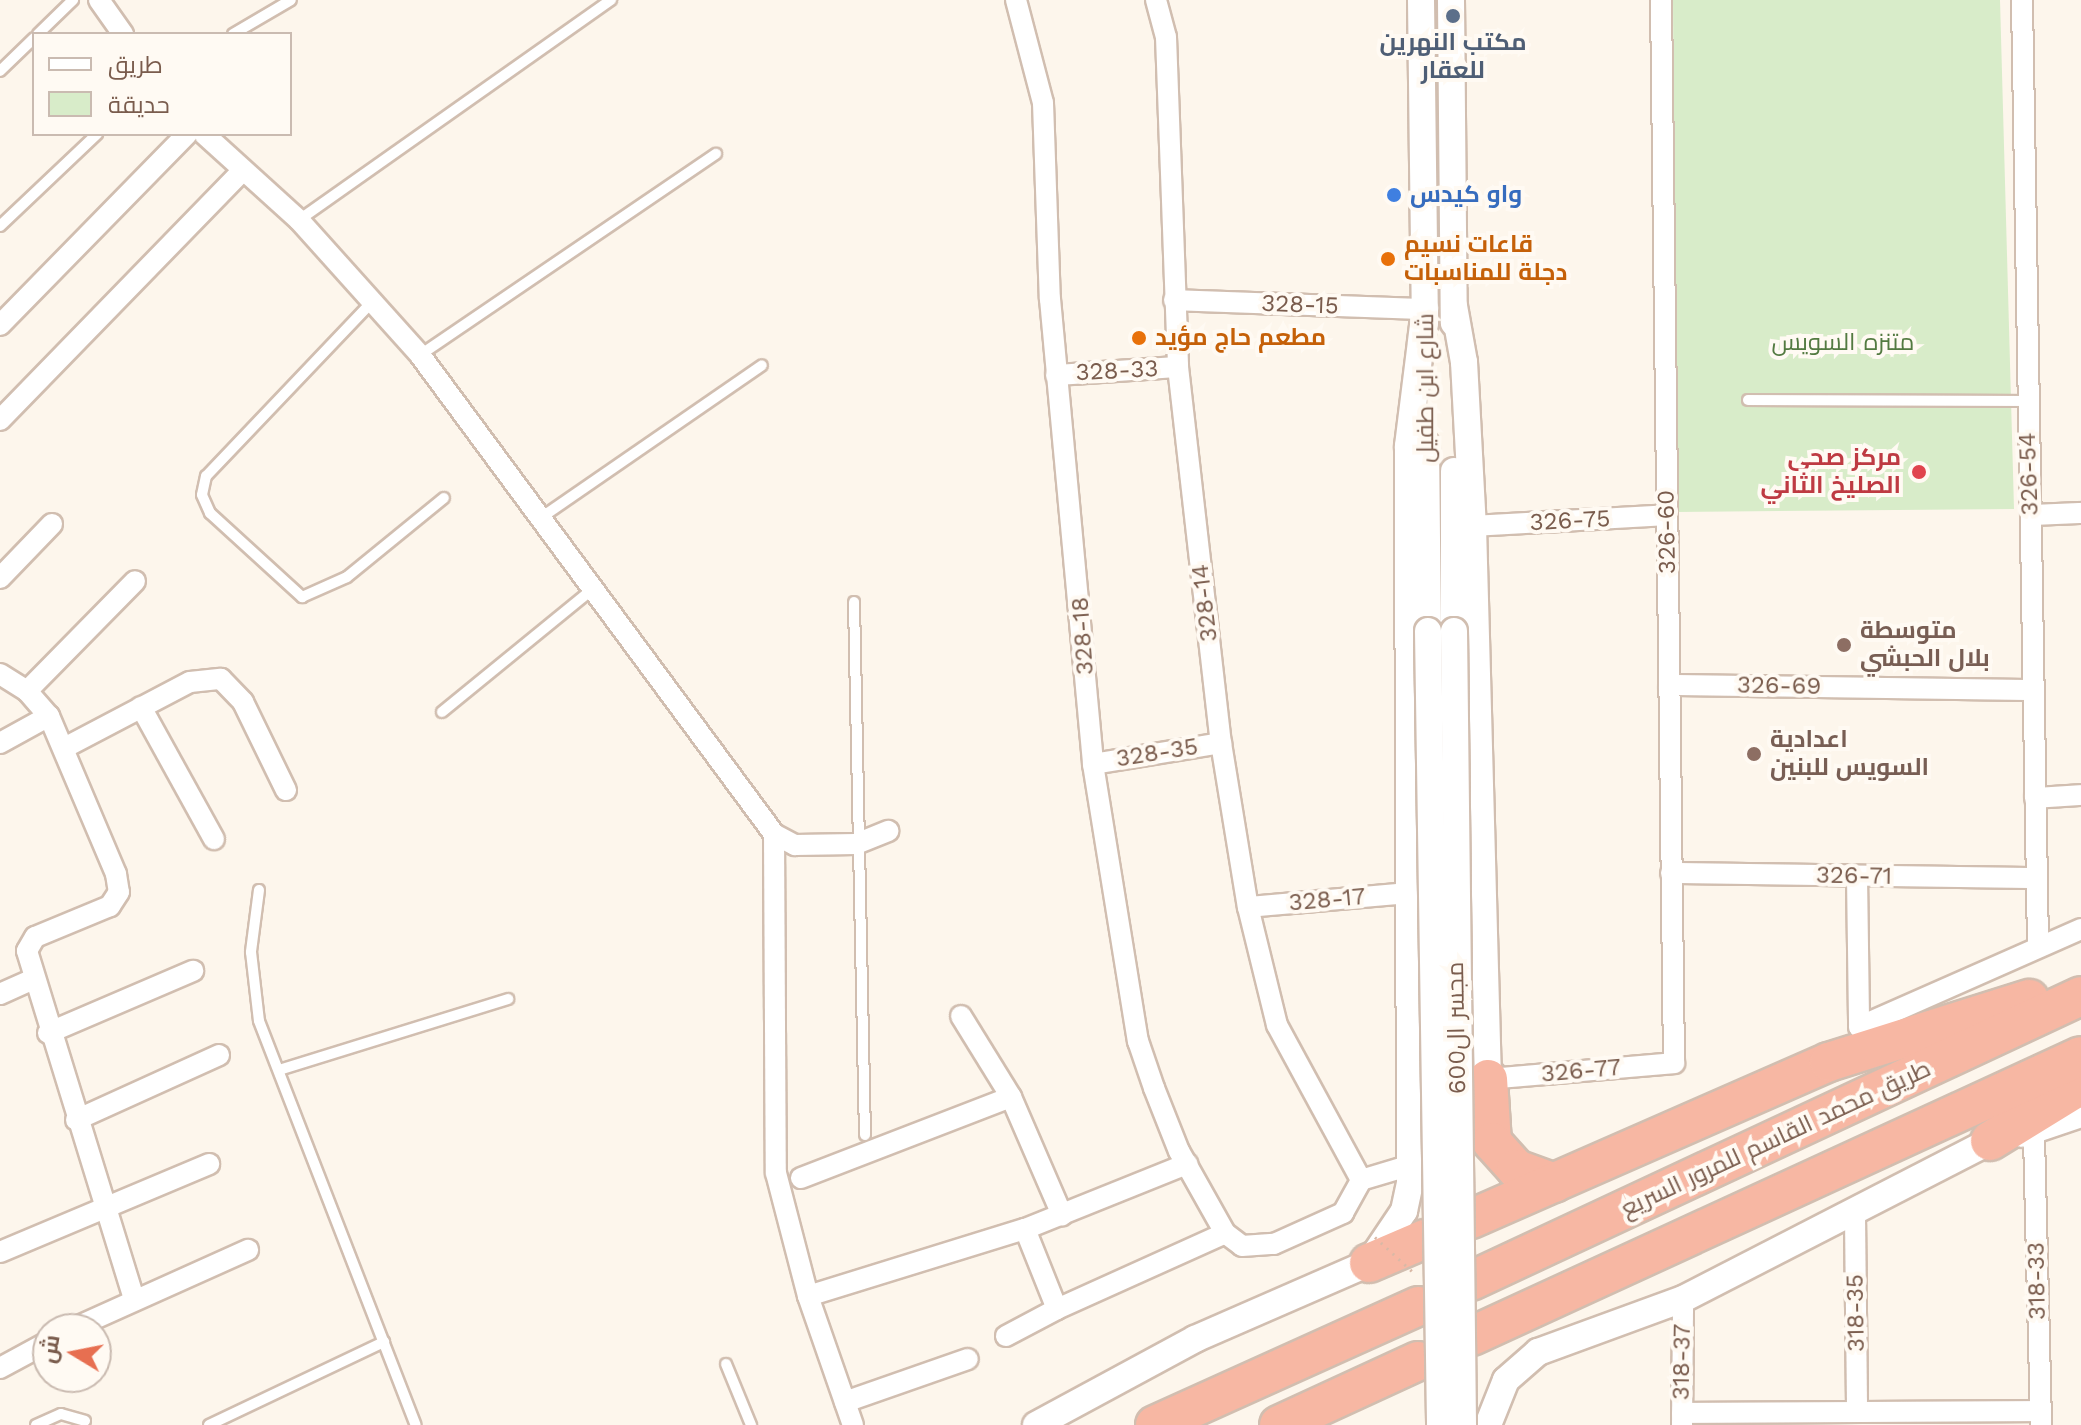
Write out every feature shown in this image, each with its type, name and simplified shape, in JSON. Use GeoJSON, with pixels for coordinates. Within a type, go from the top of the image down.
{"type":"FeatureCollection","features":[{"type":"Feature","properties":{"kind":"highway"},"geometry":{"type":"LineString","coordinates":[[1471,1219],[1829,1062],[2081,983]]}},
{"type":"Feature","properties":{"kind":"highway","name":"طريق محمد القاسم للمرور السريع"},"geometry":{"type":"LineString","coordinates":[[1471,1281],[2081,996]]}},
{"type":"Feature","properties":{"kind":"highway"},"geometry":{"type":"LineString","coordinates":[[1472,1336],[2081,1056]]}},
{"type":"Feature","properties":{"kind":"highway"},"geometry":{"type":"LineString","coordinates":[[1488,1079],[1492,1142],[1516,1169],[1555,1183]]}},
{"type":"Feature","properties":{"kind":"highway"},"geometry":{"type":"LineString","coordinates":[[1990,1141],[2081,1085]]}},
{"type":"Feature","properties":{"kind":"highway"},"geometry":{"type":"LineString","coordinates":[[1372,1250],[1425,1239]]}},
{"type":"Feature","properties":{"kind":"highway"},"geometry":{"type":"LineString","coordinates":[[1155,1425],[1420,1293]]}},
{"type":"Feature","properties":{"kind":"highway"},"geometry":{"type":"LineString","coordinates":[[1279,1425],[1418,1361]]}},
{"type":"Feature","properties":{"kind":"street"},"geometry":{"type":"LineString","coordinates":[[99,0],[122,32]]}},
{"type":"Feature","properties":{"kind":"street","name":"328-18"},"geometry":{"type":"LineString","coordinates":[[1016,0],[1043,103],[1056,375],[1083,606],[1093,764],[1138,1041],[1187,1164],[1234,1240]]}},
{"type":"Feature","properties":{"kind":"street","name":"328-14"},"geometry":{"type":"LineString","coordinates":[[1156,0],[1166,37],[1178,367],[1221,743],[1248,907],[1277,1025],[1361,1180]]}},
{"type":"Feature","properties":{"kind":"street"},"geometry":{"type":"LineString","coordinates":[[1166,37],[1169,0]]}},
{"type":"Feature","properties":{"kind":"street","name":"شارع ابن طفيل"},"geometry":{"type":"LineString","coordinates":[[1421,0],[1428,631]]}},
{"type":"Feature","properties":{"kind":"street","name":"شارع ابن طفيل"},"geometry":{"type":"LineString","coordinates":[[1451,0],[1454,631]]}},
{"type":"Feature","properties":{"kind":"street","name":"326-60"},"geometry":{"type":"LineString","coordinates":[[1661,0],[1674,1063]]}},
{"type":"Feature","properties":{"kind":"street","name":"326-54"},"geometry":{"type":"LineString","coordinates":[[2022,0],[2026,401],[2031,515],[2038,947]]}},
{"type":"Feature","properties":{"kind":"street"},"geometry":{"type":"LineString","coordinates":[[0,325],[185,136]]}},
{"type":"Feature","properties":{"kind":"street"},"geometry":{"type":"LineString","coordinates":[[206,136],[241,172],[299,220],[420,355],[774,834],[795,845],[856,844],[889,831]]}},
{"type":"Feature","properties":{"kind":"street"},"geometry":{"type":"LineString","coordinates":[[0,420],[241,172]]}},
{"type":"Feature","properties":{"kind":"street","name":"328-15"},"geometry":{"type":"LineString","coordinates":[[1174,300],[1425,309]]}},
{"type":"Feature","properties":{"kind":"street"},"geometry":{"type":"LineString","coordinates":[[1454,306],[1466,379],[1473,526],[1488,1079]]}},
{"type":"Feature","properties":{"kind":"street"},"geometry":{"type":"LineString","coordinates":[[1036,1425],[1195,1339],[1372,1250],[1404,1211],[1411,1165],[1407,893],[1408,446],[1425,309]]}},
{"type":"Feature","properties":{"kind":"street","name":"328-33"},"geometry":{"type":"LineString","coordinates":[[1056,375],[1178,367]]}},
{"type":"Feature","properties":{"kind":"street"},"geometry":{"type":"LineString","coordinates":[[2031,515],[2081,513]]}},
{"type":"Feature","properties":{"kind":"street","name":"326-75"},"geometry":{"type":"LineString","coordinates":[[1473,526],[1667,515]]}},
{"type":"Feature","properties":{"kind":"street"},"geometry":{"type":"LineString","coordinates":[[0,578],[52,524]]}},
{"type":"Feature","properties":{"kind":"street"},"geometry":{"type":"LineString","coordinates":[[27,691],[135,581]]}},
{"type":"Feature","properties":{"kind":"street","name":"مجسر ال600"},"geometry":{"type":"LineString","coordinates":[[1428,631],[1440,1425]]}},
{"type":"Feature","properties":{"kind":"street","name":"مجسر ال600"},"geometry":{"type":"LineString","coordinates":[[1454,631],[1463,1425]]}},
{"type":"Feature","properties":{"kind":"street"},"geometry":{"type":"LineString","coordinates":[[0,674],[27,691],[49,716],[66,747],[119,892],[110,906],[35,937],[27,951],[31,980],[133,1296]]}},
{"type":"Feature","properties":{"kind":"street"},"geometry":{"type":"LineString","coordinates":[[66,747],[190,682],[221,679],[243,702],[286,790]]}},
{"type":"Feature","properties":{"kind":"street","name":"326-69"},"geometry":{"type":"LineString","coordinates":[[1669,685],[2034,690]]}},
{"type":"Feature","properties":{"kind":"street"},"geometry":{"type":"LineString","coordinates":[[141,707],[214,839]]}},
{"type":"Feature","properties":{"kind":"street"},"geometry":{"type":"LineString","coordinates":[[0,743],[49,716]]}},
{"type":"Feature","properties":{"kind":"street","name":"328-35"},"geometry":{"type":"LineString","coordinates":[[1093,764],[1221,743]]}},
{"type":"Feature","properties":{"kind":"street"},"geometry":{"type":"LineString","coordinates":[[2035,798],[2081,795]]}},
{"type":"Feature","properties":{"kind":"street"},"geometry":{"type":"LineString","coordinates":[[774,834],[776,1173],[808,1296],[853,1425]]}},
{"type":"Feature","properties":{"kind":"street","name":"326-71"},"geometry":{"type":"LineString","coordinates":[[1671,873],[2036,878]]}},
{"type":"Feature","properties":{"kind":"street"},"geometry":{"type":"LineString","coordinates":[[1857,876],[1859,1027],[2081,929]]}},
{"type":"Feature","properties":{"kind":"street","name":"328-17"},"geometry":{"type":"LineString","coordinates":[[1248,907],[1407,893]]}},
{"type":"Feature","properties":{"kind":"street"},"geometry":{"type":"LineString","coordinates":[[48,1033],[193,971]]}},
{"type":"Feature","properties":{"kind":"street"},"geometry":{"type":"LineString","coordinates":[[0,994],[31,980]]}},
{"type":"Feature","properties":{"kind":"street"},"geometry":{"type":"LineString","coordinates":[[961,1016],[1011,1097],[1062,1215]]}},
{"type":"Feature","properties":{"kind":"street"},"geometry":{"type":"LineString","coordinates":[[76,1120],[219,1055]]}},
{"type":"Feature","properties":{"kind":"street","name":"326-77"},"geometry":{"type":"LineString","coordinates":[[1488,1079],[1674,1063]]}},
{"type":"Feature","properties":{"kind":"street"},"geometry":{"type":"LineString","coordinates":[[801,1178],[1011,1097]]}},
{"type":"Feature","properties":{"kind":"street"},"geometry":{"type":"LineString","coordinates":[[1488,1425],[1506,1380],[1538,1352],[1683,1299],[1855,1215],[1990,1141],[2034,1136],[2081,1117]]}},
{"type":"Feature","properties":{"kind":"street","name":"318-33"},"geometry":{"type":"LineString","coordinates":[[2034,1136],[2040,1418]]}},
{"type":"Feature","properties":{"kind":"street"},"geometry":{"type":"LineString","coordinates":[[0,1252],[209,1164]]}},
{"type":"Feature","properties":{"kind":"street"},"geometry":{"type":"LineString","coordinates":[[808,1296],[1025,1229],[1187,1164]]}},
{"type":"Feature","properties":{"kind":"street"},"geometry":{"type":"LineString","coordinates":[[1006,1336],[1057,1309],[1234,1240],[1274,1244],[1343,1213],[1361,1180],[1411,1165]]}},
{"type":"Feature","properties":{"kind":"street","name":"318-35"},"geometry":{"type":"LineString","coordinates":[[1855,1215],[1857,1412]]}},
{"type":"Feature","properties":{"kind":"street"},"geometry":{"type":"LineString","coordinates":[[1025,1229],[1057,1309]]}},
{"type":"Feature","properties":{"kind":"street"},"geometry":{"type":"LineString","coordinates":[[102,1313],[133,1296],[248,1250]]}},
{"type":"Feature","properties":{"kind":"street","name":"318-37"},"geometry":{"type":"LineString","coordinates":[[1682,1419],[1683,1299]]}},
{"type":"Feature","properties":{"kind":"street"},"geometry":{"type":"LineString","coordinates":[[0,1368],[32,1351]]}},
{"type":"Feature","properties":{"kind":"street"},"geometry":{"type":"LineString","coordinates":[[845,1402],[968,1359]]}},
{"type":"Feature","properties":{"kind":"street"},"geometry":{"type":"LineString","coordinates":[[1682,1419],[1857,1412],[2040,1418]]}},
{"type":"Feature","properties":{"kind":"lane"},"geometry":{"type":"LineString","coordinates":[[40,32],[73,0]]}},
{"type":"Feature","properties":{"kind":"lane"},"geometry":{"type":"LineString","coordinates":[[236,32],[291,0]]}},
{"type":"Feature","properties":{"kind":"lane"},"geometry":{"type":"LineString","coordinates":[[299,220],[611,0]]}},
{"type":"Feature","properties":{"kind":"lane"},"geometry":{"type":"LineString","coordinates":[[0,71],[32,40]]}},
{"type":"Feature","properties":{"kind":"lane"},"geometry":{"type":"LineString","coordinates":[[0,226],[95,136]]}},
{"type":"Feature","properties":{"kind":"lane"},"geometry":{"type":"LineString","coordinates":[[420,355],[716,154]]}},
{"type":"Feature","properties":{"kind":"lane"},"geometry":{"type":"LineString","coordinates":[[371,303],[206,476],[202,495],[210,513],[302,597],[347,577],[444,498]]}},
{"type":"Feature","properties":{"kind":"lane"},"geometry":{"type":"LineString","coordinates":[[542,517],[762,365]]}},
{"type":"Feature","properties":{"kind":"lane"},"geometry":{"type":"LineString","coordinates":[[1748,400],[2026,401]]}},
{"type":"Feature","properties":{"kind":"lane"},"geometry":{"type":"LineString","coordinates":[[442,712],[594,588]]}},
{"type":"Feature","properties":{"kind":"lane"},"geometry":{"type":"LineString","coordinates":[[854,602],[856,844],[865,1135]]}},
{"type":"Feature","properties":{"kind":"lane"},"geometry":{"type":"LineString","coordinates":[[259,890],[251,952],[259,1021],[416,1425]]}},
{"type":"Feature","properties":{"kind":"lane"},"geometry":{"type":"LineString","coordinates":[[279,1070],[508,999]]}},
{"type":"Feature","properties":{"kind":"lane"},"geometry":{"type":"LineString","coordinates":[[209,1425],[384,1342]]}},
{"type":"Feature","properties":{"kind":"lane"},"geometry":{"type":"LineString","coordinates":[[726,1364],[751,1425]]}},
{"type":"Feature","properties":{"kind":"lane"},"geometry":{"type":"LineString","coordinates":[[36,1425],[61,1414],[85,1421]]}},
{"type":"Feature","properties":{"kind":"path"},"geometry":{"type":"LineString","coordinates":[[1372,1250],[1420,1293]]}},
{"type":"Feature","properties":{"kind":"green space","name":"متنزه السويس"},"geometry":{"type":"Polygon","coordinates":[[[1673,0],[2000,0],[2014,509],[1676,512],[1673,0]]]}},
{"type":"Feature","properties":{"kind":"place","name":"مكتب النهرين للعقار"},"geometry":{"type":"Point","coordinates":[1453,16]}},
{"type":"Feature","properties":{"kind":"place","name":"واو كيدس"},"geometry":{"type":"Point","coordinates":[1394,195]}},
{"type":"Feature","properties":{"kind":"place","name":"قاعات نسيم دجلة للمناسبات"},"geometry":{"type":"Point","coordinates":[1388,259]}},
{"type":"Feature","properties":{"kind":"place","name":"مطعم حاج مؤيد"},"geometry":{"type":"Point","coordinates":[1139,338]}},
{"type":"Feature","properties":{"kind":"place","name":"مركز صحي الصليخ الثاني"},"geometry":{"type":"Point","coordinates":[1919,472]}},
{"type":"Feature","properties":{"kind":"place","name":"متوسطة بلال الحبشي"},"geometry":{"type":"Point","coordinates":[1844,645]}},
{"type":"Feature","properties":{"kind":"place","name":"اعدادية السويس للبنين"},"geometry":{"type":"Point","coordinates":[1754,754]}}]}
